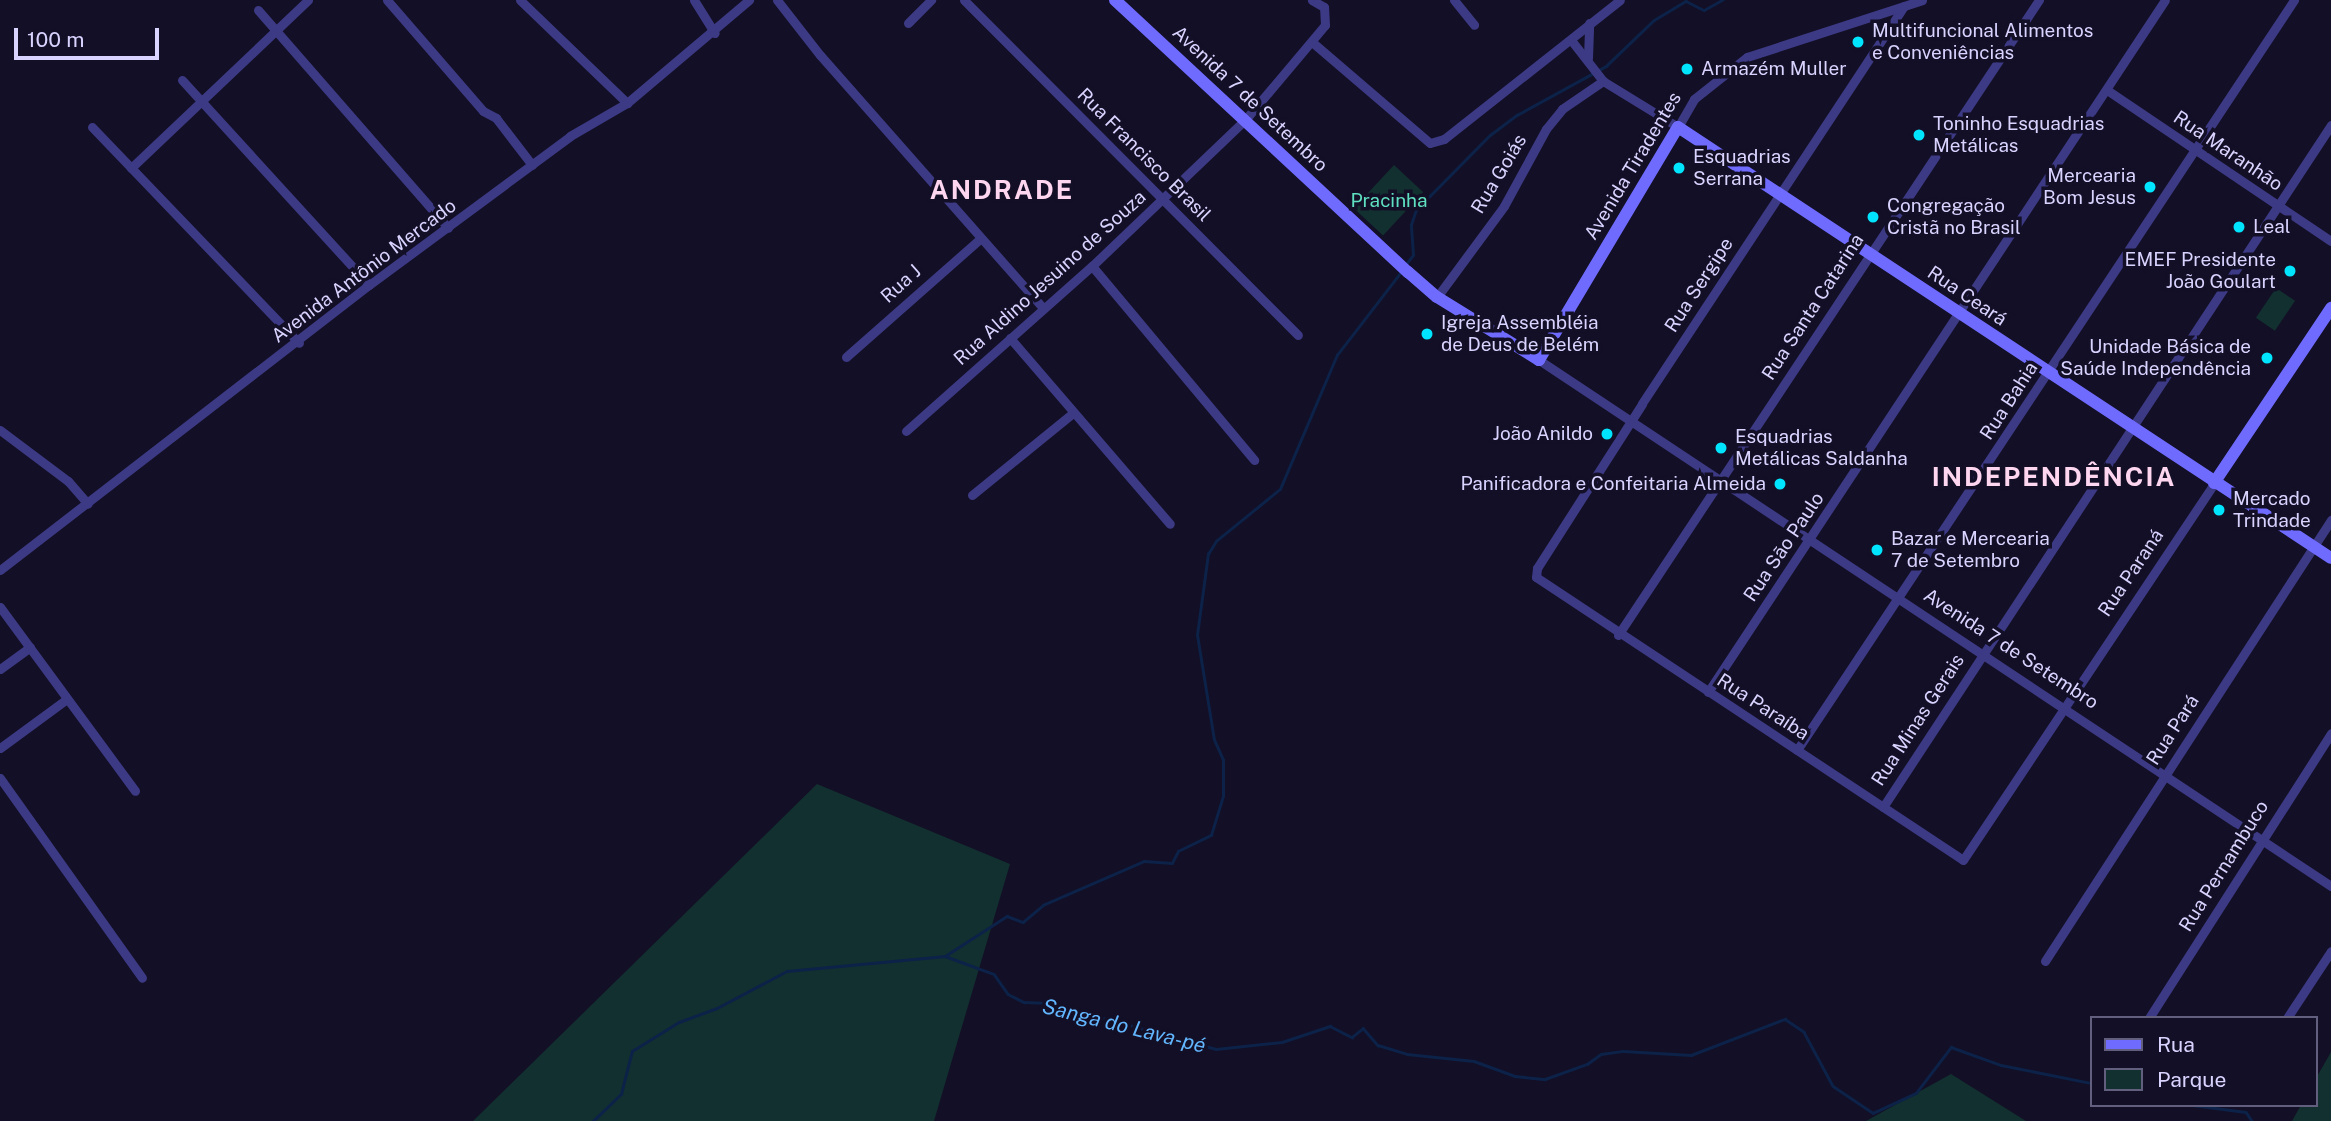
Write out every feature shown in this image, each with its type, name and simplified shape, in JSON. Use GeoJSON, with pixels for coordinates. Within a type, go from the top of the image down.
{"type":"FeatureCollection","features":[{"type":"Feature","properties":{"kind":"street"},"geometry":{"type":"LineString","coordinates":[[131,168],[308,0]]}},
{"type":"Feature","properties":{"kind":"street"},"geometry":{"type":"LineString","coordinates":[[387,0],[482,111],[496,118],[532,165]]}},
{"type":"Feature","properties":{"kind":"street"},"geometry":{"type":"LineString","coordinates":[[520,0],[627,103]]}},
{"type":"Feature","properties":{"kind":"street"},"geometry":{"type":"LineString","coordinates":[[694,0],[715,33]]}},
{"type":"Feature","properties":{"kind":"street","name":"Avenida Antônio Mercado"},"geometry":{"type":"LineString","coordinates":[[0,570],[299,343],[369,285],[570,136],[627,103],[715,33],[750,0]]}},
{"type":"Feature","properties":{"kind":"street"},"geometry":{"type":"LineString","coordinates":[[777,0],[820,55],[1043,308]]}},
{"type":"Feature","properties":{"kind":"street"},"geometry":{"type":"LineString","coordinates":[[908,23],[932,0]]}},
{"type":"Feature","properties":{"kind":"street","name":"Rua Francisco Brasil"},"geometry":{"type":"LineString","coordinates":[[964,0],[1298,335]]}},
{"type":"Feature","properties":{"kind":"street","name":"Avenida 7 de Setembro"},"geometry":{"type":"LineString","coordinates":[[1115,0],[1393,260],[1437,297],[1539,360],[1900,600],[1983,651],[2331,886]]}},
{"type":"Feature","properties":{"kind":"street","name":"Rua Aldino Jesuino de Souza"},"geometry":{"type":"LineString","coordinates":[[906,431],[1092,266],[1245,120],[1325,25],[1324,8],[1312,0]]}},
{"type":"Feature","properties":{"kind":"street"},"geometry":{"type":"LineString","coordinates":[[1454,0],[1474,25]]}},
{"type":"Feature","properties":{"kind":"street"},"geometry":{"type":"LineString","coordinates":[[1598,0],[1605,9]]}},
{"type":"Feature","properties":{"kind":"street"},"geometry":{"type":"LineString","coordinates":[[1312,42],[1430,143],[1444,139],[1571,40],[1605,9],[1620,0]]}},
{"type":"Feature","properties":{"kind":"street","name":"Avenida Tiradentes"},"geometry":{"type":"LineString","coordinates":[[1539,360],[1694,99],[1747,57],[1922,0]]}},
{"type":"Feature","properties":{"kind":"street","name":"Rua Santa Catarina"},"geometry":{"type":"LineString","coordinates":[[1618,635],[2039,0]]}},
{"type":"Feature","properties":{"kind":"street","name":"Rua São Paulo"},"geometry":{"type":"LineString","coordinates":[[1708,692],[2165,0]]}},
{"type":"Feature","properties":{"kind":"street","name":"Rua Bahia"},"geometry":{"type":"LineString","coordinates":[[1797,750],[1900,600],[2197,152],[2294,0]]}},
{"type":"Feature","properties":{"kind":"street","name":"Rua Sergipe"},"geometry":{"type":"LineString","coordinates":[[1543,584],[1536,577],[1537,568],[1903,6]]}},
{"type":"Feature","properties":{"kind":"street"},"geometry":{"type":"LineString","coordinates":[[258,10],[448,228]]}},
{"type":"Feature","properties":{"kind":"street"},"geometry":{"type":"LineString","coordinates":[[1588,58],[1589,23]]}},
{"type":"Feature","properties":{"kind":"street","name":"Rua Ceará"},"geometry":{"type":"LineString","coordinates":[[1571,40],[1601,77],[2331,558]]}},
{"type":"Feature","properties":{"kind":"street","name":"Rua Goiás"},"geometry":{"type":"LineString","coordinates":[[1437,297],[1504,206],[1546,129],[1562,109],[1601,77]]}},
{"type":"Feature","properties":{"kind":"street"},"geometry":{"type":"LineString","coordinates":[[182,80],[369,285]]}},
{"type":"Feature","properties":{"kind":"street","name":"Rua Maranhão"},"geometry":{"type":"LineString","coordinates":[[2107,90],[2331,241]]}},
{"type":"Feature","properties":{"kind":"street","name":"Rua Minas Gerais"},"geometry":{"type":"LineString","coordinates":[[1883,807],[2331,125]]}},
{"type":"Feature","properties":{"kind":"street"},"geometry":{"type":"LineString","coordinates":[[92,127],[299,343]]}},
{"type":"Feature","properties":{"kind":"street","name":"Rua J"},"geometry":{"type":"LineString","coordinates":[[846,356],[980,239]]}},
{"type":"Feature","properties":{"kind":"street"},"geometry":{"type":"LineString","coordinates":[[1092,266],[1254,460]]}},
{"type":"Feature","properties":{"kind":"street","name":"Rua Paraná"},"geometry":{"type":"LineString","coordinates":[[1963,860],[2331,308]]}},
{"type":"Feature","properties":{"kind":"street"},"geometry":{"type":"LineString","coordinates":[[1010,338],[1170,524]]}},
{"type":"Feature","properties":{"kind":"street"},"geometry":{"type":"LineString","coordinates":[[972,495],[1073,413]]}},
{"type":"Feature","properties":{"kind":"street"},"geometry":{"type":"LineString","coordinates":[[0,430],[68,481],[88,505]]}},
{"type":"Feature","properties":{"kind":"street","name":"Rua Pará"},"geometry":{"type":"LineString","coordinates":[[2045,961],[2331,520]]}},
{"type":"Feature","properties":{"kind":"street","name":"Rua Paraíba"},"geometry":{"type":"LineString","coordinates":[[1543,584],[1963,860]]}},
{"type":"Feature","properties":{"kind":"street"},"geometry":{"type":"LineString","coordinates":[[0,607],[135,791]]}},
{"type":"Feature","properties":{"kind":"street"},"geometry":{"type":"LineString","coordinates":[[0,669],[30,647]]}},
{"type":"Feature","properties":{"kind":"street"},"geometry":{"type":"LineString","coordinates":[[0,748],[67,699]]}},
{"type":"Feature","properties":{"kind":"street","name":"Rua Pernambuco"},"geometry":{"type":"LineString","coordinates":[[2150,1016],[2331,733]]}},
{"type":"Feature","properties":{"kind":"street"},"geometry":{"type":"LineString","coordinates":[[0,778],[142,978]]}},
{"type":"Feature","properties":{"kind":"street"},"geometry":{"type":"LineString","coordinates":[[2288,1016],[2331,951]]}},
{"type":"Feature","properties":{"kind":"green space","name":"Pracinha"},"geometry":{"type":"Polygon","coordinates":[[[1394,165],[1423,192],[1383,235],[1354,208],[1394,165]]]}},
{"type":"Feature","properties":{"kind":"green space"},"geometry":{"type":"Polygon","coordinates":[[[2276,288],[2295,301],[2275,331],[2256,318],[2276,288]]]}},
{"type":"Feature","properties":{"kind":"green space"},"geometry":{"type":"Polygon","coordinates":[[[817,784],[1010,864],[934,1121],[473,1121],[817,784]]]}},
{"type":"Feature","properties":{"kind":"green space"},"geometry":{"type":"Polygon","coordinates":[[[2331,1052],[2331,1121],[2292,1121],[2300,1107],[2317,1107],[2317,1076],[2331,1052]]]}},
{"type":"Feature","properties":{"kind":"green space"},"geometry":{"type":"Polygon","coordinates":[[[1951,1074],[2026,1121],[1866,1121],[1951,1074]]]}},
{"type":"Feature","properties":{"kind":"waterway"},"geometry":{"type":"LineString","coordinates":[[1407,263],[1413,255],[1411,225],[1416,210],[1490,135],[1517,115],[1606,66],[1654,20],[1686,1],[1704,10],[1722,0]]}},
{"type":"Feature","properties":{"kind":"waterway"},"geometry":{"type":"LineString","coordinates":[[945,956],[1007,916],[1023,922],[1043,905],[1144,861],[1172,863],[1178,851],[1211,835],[1223,796],[1223,760],[1214,740],[1197,635],[1208,554],[1216,541],[1280,489],[1337,355],[1401,272]]}},
{"type":"Feature","properties":{"kind":"waterway","name":"Sanga do Lava-pé"},"geometry":{"type":"LineString","coordinates":[[945,956],[994,974],[1008,994],[1024,1002],[1049,1003],[1216,1049],[1282,1042],[1330,1026],[1352,1037],[1363,1028],[1378,1045],[1407,1054],[1474,1061],[1515,1076],[1545,1079],[1587,1064],[1601,1054],[1623,1051],[1691,1055],[1785,1019],[1804,1032],[1833,1086],[1873,1113],[1916,1093],[1951,1047],[2001,1065],[2090,1083]]}},
{"type":"Feature","properties":{"kind":"waterway"},"geometry":{"type":"LineString","coordinates":[[593,1121],[621,1094],[632,1051],[679,1022],[717,1008],[787,971],[945,956]]}},
{"type":"Feature","properties":{"kind":"waterway","name":"Sanga do Lava-pé"},"geometry":{"type":"LineString","coordinates":[[2207,1107],[2246,1112],[2252,1121]]}},
{"type":"Feature","properties":{"kind":"place","name":"Multifuncional Alimentos e Conveniências"},"geometry":{"type":"Point","coordinates":[1858,42]}},
{"type":"Feature","properties":{"kind":"place","name":"Armazém Muller"},"geometry":{"type":"Point","coordinates":[1687,69]}},
{"type":"Feature","properties":{"kind":"place","name":"Toninho Esquadrias Metálicas"},"geometry":{"type":"Point","coordinates":[1919,135]}},
{"type":"Feature","properties":{"kind":"place","name":"Esquadrias Serrana"},"geometry":{"type":"Point","coordinates":[1679,168]}},
{"type":"Feature","properties":{"kind":"place","name":"Mercearia Bom Jesus"},"geometry":{"type":"Point","coordinates":[2150,187]}},
{"type":"Feature","properties":{"kind":"place","name":"Congregação Cristã no Brasil"},"geometry":{"type":"Point","coordinates":[1873,217]}},
{"type":"Feature","properties":{"kind":"place","name":"Leal"},"geometry":{"type":"Point","coordinates":[2239,227]}},
{"type":"Feature","properties":{"kind":"place","name":"EMEF Presidente João Goulart"},"geometry":{"type":"Point","coordinates":[2290,271]}},
{"type":"Feature","properties":{"kind":"place","name":"Igreja Assembléia de Deus de Belém"},"geometry":{"type":"Point","coordinates":[1427,334]}},
{"type":"Feature","properties":{"kind":"place","name":"Unidade Básica de Saúde Independência"},"geometry":{"type":"Point","coordinates":[2267,358]}},
{"type":"Feature","properties":{"kind":"place","name":"João Anildo"},"geometry":{"type":"Point","coordinates":[1607,434]}},
{"type":"Feature","properties":{"kind":"place","name":"Esquadrias Metálicas Saldanha"},"geometry":{"type":"Point","coordinates":[1721,448]}},
{"type":"Feature","properties":{"kind":"place","name":"Panificadora e Confeitaria Almeida"},"geometry":{"type":"Point","coordinates":[1780,484]}},
{"type":"Feature","properties":{"kind":"place","name":"Mercado Trindade"},"geometry":{"type":"Point","coordinates":[2219,510]}},
{"type":"Feature","properties":{"kind":"place","name":"Bazar e Mercearia 7 de Setembro"},"geometry":{"type":"Point","coordinates":[1877,550]}},
{"type":"Feature","properties":{"kind":"district","name":"ANDRADE"},"geometry":{"type":"Point","coordinates":[1002,190]}},
{"type":"Feature","properties":{"kind":"district","name":"INDEPENDÊNCIA"},"geometry":{"type":"Point","coordinates":[2054,477]}}]}
